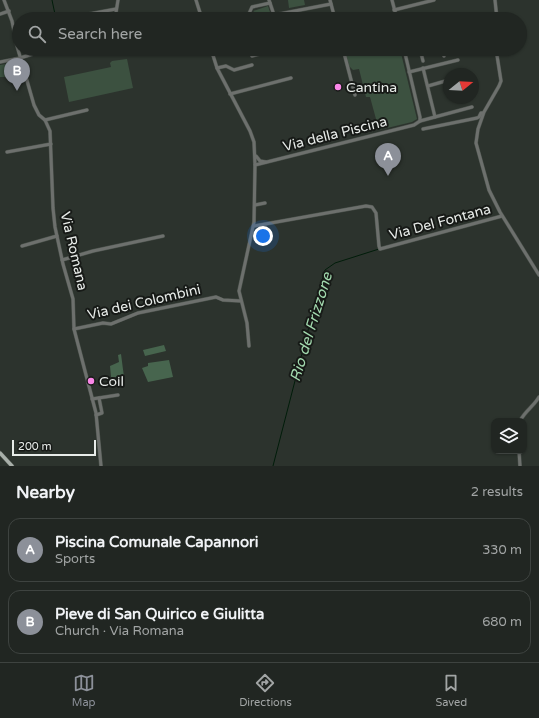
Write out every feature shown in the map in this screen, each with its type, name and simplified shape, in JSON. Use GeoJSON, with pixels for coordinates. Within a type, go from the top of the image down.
{"type":"FeatureCollection","features":[{"type":"Feature","properties":{"kind":"main road"},"geometry":{"type":"LineString","coordinates":[[0,453],[12,466]]}},
{"type":"Feature","properties":{"kind":"street","name":"Via Romana"},"geometry":{"type":"LineString","coordinates":[[4,0],[9,11],[12,24]]}},
{"type":"Feature","properties":{"kind":"street"},"geometry":{"type":"LineString","coordinates":[[116,12],[118,0]]}},
{"type":"Feature","properties":{"kind":"street"},"geometry":{"type":"LineString","coordinates":[[196,0],[199,12]]}},
{"type":"Feature","properties":{"kind":"street"},"geometry":{"type":"LineString","coordinates":[[392,0],[394,10],[434,0]]}},
{"type":"Feature","properties":{"kind":"street"},"geometry":{"type":"LineString","coordinates":[[495,0],[496,12]]}},
{"type":"Feature","properties":{"kind":"street"},"geometry":{"type":"LineString","coordinates":[[250,12],[252,7],[270,1],[273,12]]}},
{"type":"Feature","properties":{"kind":"street"},"geometry":{"type":"LineString","coordinates":[[287,12],[330,2],[333,12]]}},
{"type":"Feature","properties":{"kind":"street"},"geometry":{"type":"LineString","coordinates":[[100,12],[116,9]]}},
{"type":"Feature","properties":{"kind":"street"},"geometry":{"type":"LineString","coordinates":[[0,14],[9,11]]}},
{"type":"Feature","properties":{"kind":"street"},"geometry":{"type":"LineString","coordinates":[[0,62],[26,56]]}},
{"type":"Feature","properties":{"kind":"street"},"geometry":{"type":"LineString","coordinates":[[213,56],[217,68],[252,136],[255,155],[254,226],[239,287],[241,301],[248,324],[249,346]]}},
{"type":"Feature","properties":{"kind":"street"},"geometry":{"type":"LineString","coordinates":[[345,56],[355,95]]}},
{"type":"Feature","properties":{"kind":"street"},"geometry":{"type":"LineString","coordinates":[[406,56],[420,121]]}},
{"type":"Feature","properties":{"kind":"street"},"geometry":{"type":"LineString","coordinates":[[422,56],[423,61]]}},
{"type":"Feature","properties":{"kind":"street"},"geometry":{"type":"LineString","coordinates":[[497,56],[501,81],[484,113],[478,128],[476,144],[489,190],[502,216],[539,275]]}},
{"type":"Feature","properties":{"kind":"street","name":"Via Romana"},"geometry":{"type":"LineString","coordinates":[[20,58],[34,105],[39,115],[45,120],[49,128],[51,144],[52,208],[62,260],[74,305],[74,329],[96,415],[101,466]]}},
{"type":"Feature","properties":{"kind":"street"},"geometry":{"type":"LineString","coordinates":[[15,59],[15,66]]}},
{"type":"Feature","properties":{"kind":"street"},"geometry":{"type":"LineString","coordinates":[[409,72],[458,60]]}},
{"type":"Feature","properties":{"kind":"street"},"geometry":{"type":"LineString","coordinates":[[217,68],[226,66],[234,70],[252,65]]}},
{"type":"Feature","properties":{"kind":"street"},"geometry":{"type":"LineString","coordinates":[[423,68],[435,117]]}},
{"type":"Feature","properties":{"kind":"street"},"geometry":{"type":"LineString","coordinates":[[230,94],[291,78]]}},
{"type":"Feature","properties":{"kind":"street"},"geometry":{"type":"LineString","coordinates":[[21,80],[27,79]]}},
{"type":"Feature","properties":{"kind":"street"},"geometry":{"type":"LineString","coordinates":[[428,86],[443,82]]}},
{"type":"Feature","properties":{"kind":"street","name":"Via della Piscina"},"geometry":{"type":"LineString","coordinates":[[256,165],[414,125],[420,121],[472,107]]}},
{"type":"Feature","properties":{"kind":"street"},"geometry":{"type":"LineString","coordinates":[[45,120],[87,110]]}},
{"type":"Feature","properties":{"kind":"street"},"geometry":{"type":"LineString","coordinates":[[423,129],[477,118],[481,113],[484,113]]}},
{"type":"Feature","properties":{"kind":"street"},"geometry":{"type":"LineString","coordinates":[[7,152],[51,144]]}},
{"type":"Feature","properties":{"kind":"street"},"geometry":{"type":"LineString","coordinates":[[255,155],[260,161],[269,162]]}},
{"type":"Feature","properties":{"kind":"street"},"geometry":{"type":"LineString","coordinates":[[255,205],[265,203]]}},
{"type":"Feature","properties":{"kind":"street","name":"Via Del Fontana"},"geometry":{"type":"LineString","coordinates":[[254,226],[366,206],[372,207],[376,213],[380,248],[502,216]]}},
{"type":"Feature","properties":{"kind":"street"},"geometry":{"type":"LineString","coordinates":[[22,246],[57,236]]}},
{"type":"Feature","properties":{"kind":"street"},"geometry":{"type":"LineString","coordinates":[[62,260],[93,251],[163,236]]}},
{"type":"Feature","properties":{"kind":"street","name":"Via dei Colombini"},"geometry":{"type":"LineString","coordinates":[[74,329],[103,323],[110,324],[138,313],[216,297],[223,300],[241,301]]}},
{"type":"Feature","properties":{"kind":"street"},"geometry":{"type":"LineString","coordinates":[[92,399],[118,394]]}},
{"type":"Feature","properties":{"kind":"street"},"geometry":{"type":"LineString","coordinates":[[522,418],[536,403],[539,397]]}},
{"type":"Feature","properties":{"kind":"street"},"geometry":{"type":"LineString","coordinates":[[96,415],[102,413],[99,398]]}},
{"type":"Feature","properties":{"kind":"street"},"geometry":{"type":"LineString","coordinates":[[519,454],[520,466]]}},
{"type":"Feature","properties":{"kind":"green space"},"geometry":{"type":"Polygon","coordinates":[[[288,0],[304,0],[305,5],[289,8],[288,0]]]}},
{"type":"Feature","properties":{"kind":"green space"},"geometry":{"type":"Polygon","coordinates":[[[268,6],[270,12],[254,12],[253,11],[268,6]]]}},
{"type":"Feature","properties":{"kind":"green space"},"geometry":{"type":"Polygon","coordinates":[[[347,56],[402,56],[417,119],[412,122],[379,130],[370,97],[366,97],[359,69],[353,70],[349,66],[347,56]]]}},
{"type":"Feature","properties":{"kind":"green space"},"geometry":{"type":"Polygon","coordinates":[[[127,59],[133,88],[69,102],[64,77],[111,67],[110,63],[112,61],[127,59]]]}},
{"type":"Feature","properties":{"kind":"green space"},"geometry":{"type":"Polygon","coordinates":[[[10,61],[7,66],[14,62],[14,66],[8,67],[9,77],[0,77],[0,65],[6,64],[6,62],[10,61]]]}},
{"type":"Feature","properties":{"kind":"green space"},"geometry":{"type":"Polygon","coordinates":[[[164,345],[166,351],[145,356],[143,350],[164,345]]]}},
{"type":"Feature","properties":{"kind":"green space"},"geometry":{"type":"Polygon","coordinates":[[[121,354],[124,377],[111,377],[110,366],[119,362],[118,355],[121,354]]]}},
{"type":"Feature","properties":{"kind":"green space"},"geometry":{"type":"Polygon","coordinates":[[[169,360],[173,377],[148,382],[142,368],[148,366],[148,363],[169,360]]]}},
{"type":"Feature","properties":{"kind":"waterway"},"geometry":{"type":"LineString","coordinates":[[52,0],[55,12]]}},
{"type":"Feature","properties":{"kind":"waterway","name":"Rio del Frizzone"},"geometry":{"type":"LineString","coordinates":[[273,466],[325,270],[335,263],[379,249]]}},
{"type":"Feature","properties":{"kind":"place","name":"Cantina"},"geometry":{"type":"Point","coordinates":[338,87]}},
{"type":"Feature","properties":{"kind":"place","name":"Pieve di San Quirico e Giulitta"},"geometry":{"type":"Point","coordinates":[17,91]}},
{"type":"Feature","properties":{"kind":"place","name":"Piscina Comunale Capannori"},"geometry":{"type":"Point","coordinates":[388,176]}},
{"type":"Feature","properties":{"kind":"place","name":"Coil"},"geometry":{"type":"Point","coordinates":[91,381]}}]}
